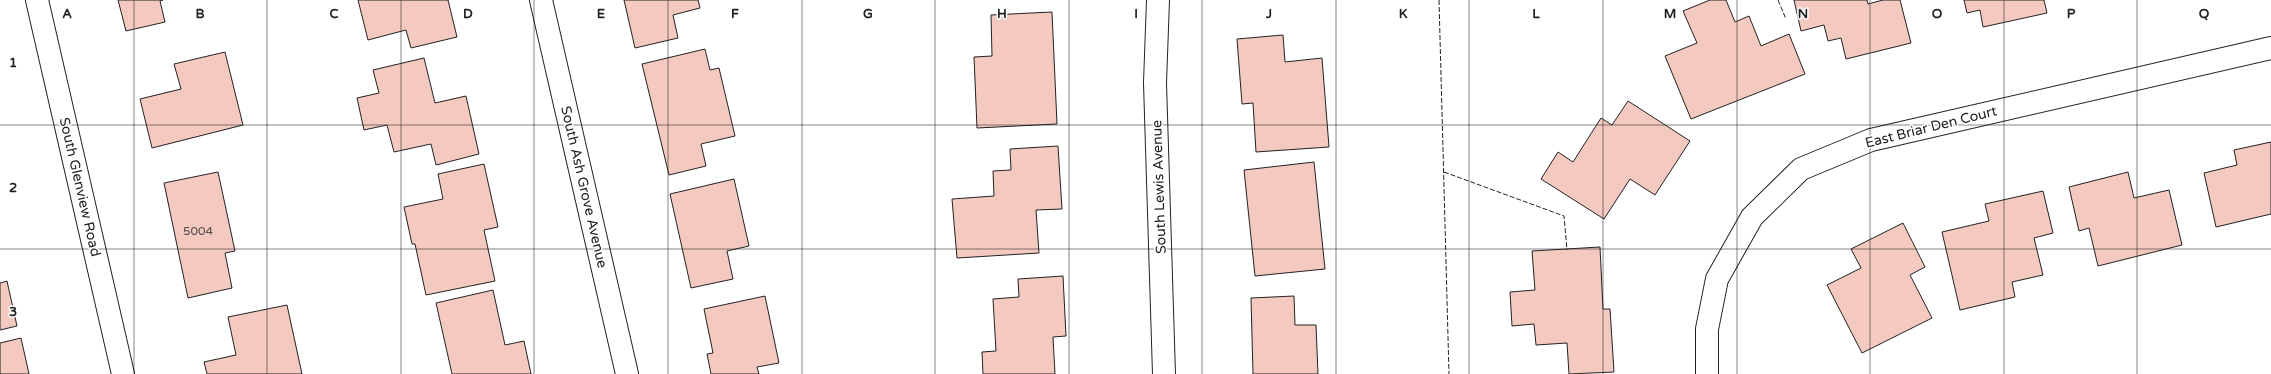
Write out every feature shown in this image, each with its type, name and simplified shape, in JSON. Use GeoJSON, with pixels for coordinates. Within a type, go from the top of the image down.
{"type":"FeatureCollection","features":[{"type":"Feature","properties":{"kind":"street","name":"South Glenview Road"},"geometry":{"type":"LineString","coordinates":[[37,0],[123,374]]}},
{"type":"Feature","properties":{"kind":"street","name":"South Ash Grove Avenue"},"geometry":{"type":"LineString","coordinates":[[541,0],[626,374]]}},
{"type":"Feature","properties":{"kind":"street","name":"South Lewis Avenue"},"geometry":{"type":"LineString","coordinates":[[1158,0],[1155,83],[1164,374]]}},
{"type":"Feature","properties":{"kind":"street","name":"East Briar Den Court"},"geometry":{"type":"LineString","coordinates":[[1707,374],[1706,329],[1717,279],[1752,218],[1801,169],[1871,140],[2271,48]]}},
{"type":"Feature","properties":{"kind":"building"},"geometry":{"type":"Polygon","coordinates":[[[118,0],[163,0],[160,1],[165,22],[126,31],[118,0]]]}},
{"type":"Feature","properties":{"kind":"building"},"geometry":{"type":"Polygon","coordinates":[[[358,0],[448,0],[457,37],[411,48],[406,30],[368,40],[358,0]]]}},
{"type":"Feature","properties":{"kind":"building"},"geometry":{"type":"Polygon","coordinates":[[[624,0],[698,0],[700,8],[673,15],[678,38],[635,48],[624,0]]]}},
{"type":"Feature","properties":{"kind":"building"},"geometry":{"type":"Polygon","coordinates":[[[1710,0],[1726,0],[1735,22],[1749,16],[1761,46],[1789,34],[1805,74],[1691,119],[1665,56],[1697,43],[1683,11],[1710,0]]]}},
{"type":"Feature","properties":{"kind":"building"},"geometry":{"type":"Polygon","coordinates":[[[1794,0],[1867,0],[1868,4],[1883,0],[1900,0],[1911,43],[1846,59],[1841,38],[1828,41],[1824,25],[1801,31],[1794,0]]]}},
{"type":"Feature","properties":{"kind":"building"},"geometry":{"type":"Polygon","coordinates":[[[1964,0],[2044,0],[2047,13],[1983,27],[1980,10],[1967,13],[1964,0]]]}},
{"type":"Feature","properties":{"kind":"building"},"geometry":{"type":"Polygon","coordinates":[[[1052,12],[1057,124],[977,128],[974,57],[992,56],[991,15],[1052,12]]]}},
{"type":"Feature","properties":{"kind":"building"},"geometry":{"type":"Polygon","coordinates":[[[1283,35],[1285,62],[1322,58],[1329,147],[1256,152],[1253,103],[1242,104],[1237,39],[1283,35]]]}},
{"type":"Feature","properties":{"kind":"building"},"geometry":{"type":"Polygon","coordinates":[[[705,49],[710,70],[719,68],[735,136],[701,144],[706,166],[669,175],[642,64],[705,49]]]}},
{"type":"Feature","properties":{"kind":"building"},"geometry":{"type":"Polygon","coordinates":[[[225,52],[243,125],[152,148],[140,99],[181,89],[174,64],[225,52]]]}},
{"type":"Feature","properties":{"kind":"building"},"geometry":{"type":"Polygon","coordinates":[[[424,58],[435,103],[466,96],[479,154],[436,165],[431,144],[394,152],[387,125],[364,130],[357,98],[379,93],[373,70],[424,58]]]}},
{"type":"Feature","properties":{"kind":"building"},"geometry":{"type":"Polygon","coordinates":[[[1628,101],[1690,141],[1655,195],[1630,179],[1604,219],[1541,179],[1558,152],[1573,162],[1601,118],[1612,125],[1628,101]]]}},
{"type":"Feature","properties":{"kind":"building"},"geometry":{"type":"Polygon","coordinates":[[[2271,142],[2271,214],[2216,227],[2204,173],[2237,165],[2234,150],[2271,142]]]}},
{"type":"Feature","properties":{"kind":"building"},"geometry":{"type":"Polygon","coordinates":[[[1058,146],[1062,209],[1036,210],[1039,253],[957,258],[952,199],[994,196],[993,171],[1011,170],[1010,149],[1058,146]]]}},
{"type":"Feature","properties":{"kind":"building"},"geometry":{"type":"Polygon","coordinates":[[[1314,162],[1325,269],[1255,276],[1244,170],[1314,162]]]}},
{"type":"Feature","properties":{"kind":"building"},"geometry":{"type":"Polygon","coordinates":[[[484,164],[498,227],[484,230],[495,281],[426,295],[415,244],[412,244],[404,207],[443,199],[438,174],[484,164]]]}},
{"type":"Feature","properties":{"kind":"building"},"geometry":{"type":"Polygon","coordinates":[[[218,172],[235,251],[225,253],[232,288],[188,298],[164,183],[218,172]]]}},
{"type":"Feature","properties":{"kind":"building"},"geometry":{"type":"Polygon","coordinates":[[[2128,172],[2134,198],[2169,190],[2182,245],[2098,266],[2089,228],[2079,231],[2069,187],[2128,172]]]}},
{"type":"Feature","properties":{"kind":"building"},"geometry":{"type":"Polygon","coordinates":[[[734,179],[749,246],[727,251],[733,279],[691,288],[670,194],[734,179]]]}},
{"type":"Feature","properties":{"kind":"building"},"geometry":{"type":"Polygon","coordinates":[[[2043,191],[2053,233],[2034,238],[2043,275],[2012,282],[2015,297],[1960,310],[1942,232],[1989,221],[1985,204],[2043,191]]]}},
{"type":"Feature","properties":{"kind":"building"},"geometry":{"type":"Polygon","coordinates":[[[1903,223],[1925,267],[1910,275],[1932,318],[1862,353],[1827,285],[1861,268],[1851,249],[1903,223]]]}},
{"type":"Feature","properties":{"kind":"building"},"geometry":{"type":"Polygon","coordinates":[[[1600,247],[1603,309],[1610,309],[1614,372],[1569,374],[1567,343],[1536,345],[1534,324],[1512,326],[1510,292],[1535,290],[1532,251],[1600,247]]]}},
{"type":"Feature","properties":{"kind":"building"},"geometry":{"type":"Polygon","coordinates":[[[1063,276],[1066,336],[1053,337],[1055,374],[983,374],[982,352],[996,351],[993,299],[1019,297],[1018,279],[1063,276]]]}},
{"type":"Feature","properties":{"kind":"building"},"geometry":{"type":"Polygon","coordinates":[[[7,281],[17,326],[0,330],[0,283],[7,281]]]}},
{"type":"Feature","properties":{"kind":"building"},"geometry":{"type":"Polygon","coordinates":[[[493,290],[505,345],[524,341],[531,374],[452,374],[436,303],[493,290]]]}},
{"type":"Feature","properties":{"kind":"building"},"geometry":{"type":"Polygon","coordinates":[[[765,296],[779,363],[757,367],[759,374],[711,374],[707,354],[713,353],[704,309],[765,296]]]}},
{"type":"Feature","properties":{"kind":"building"},"geometry":{"type":"Polygon","coordinates":[[[1294,296],[1295,325],[1316,325],[1318,374],[1253,374],[1251,298],[1294,296]]]}},
{"type":"Feature","properties":{"kind":"building"},"geometry":{"type":"Polygon","coordinates":[[[287,305],[302,374],[207,374],[204,362],[236,355],[228,317],[287,305]]]}},
{"type":"Feature","properties":{"kind":"building"},"geometry":{"type":"Polygon","coordinates":[[[21,338],[29,374],[0,374],[0,343],[21,338]]]}},
{"type":"Feature","properties":{"kind":"fence"},"geometry":{"type":"LineString","coordinates":[[1439,0],[1449,374]]}},
{"type":"Feature","properties":{"kind":"fence"},"geometry":{"type":"LineString","coordinates":[[1778,0],[1786,19]]}},
{"type":"Feature","properties":{"kind":"fence"},"geometry":{"type":"LineString","coordinates":[[1444,172],[1564,216],[1567,250]]}}]}
